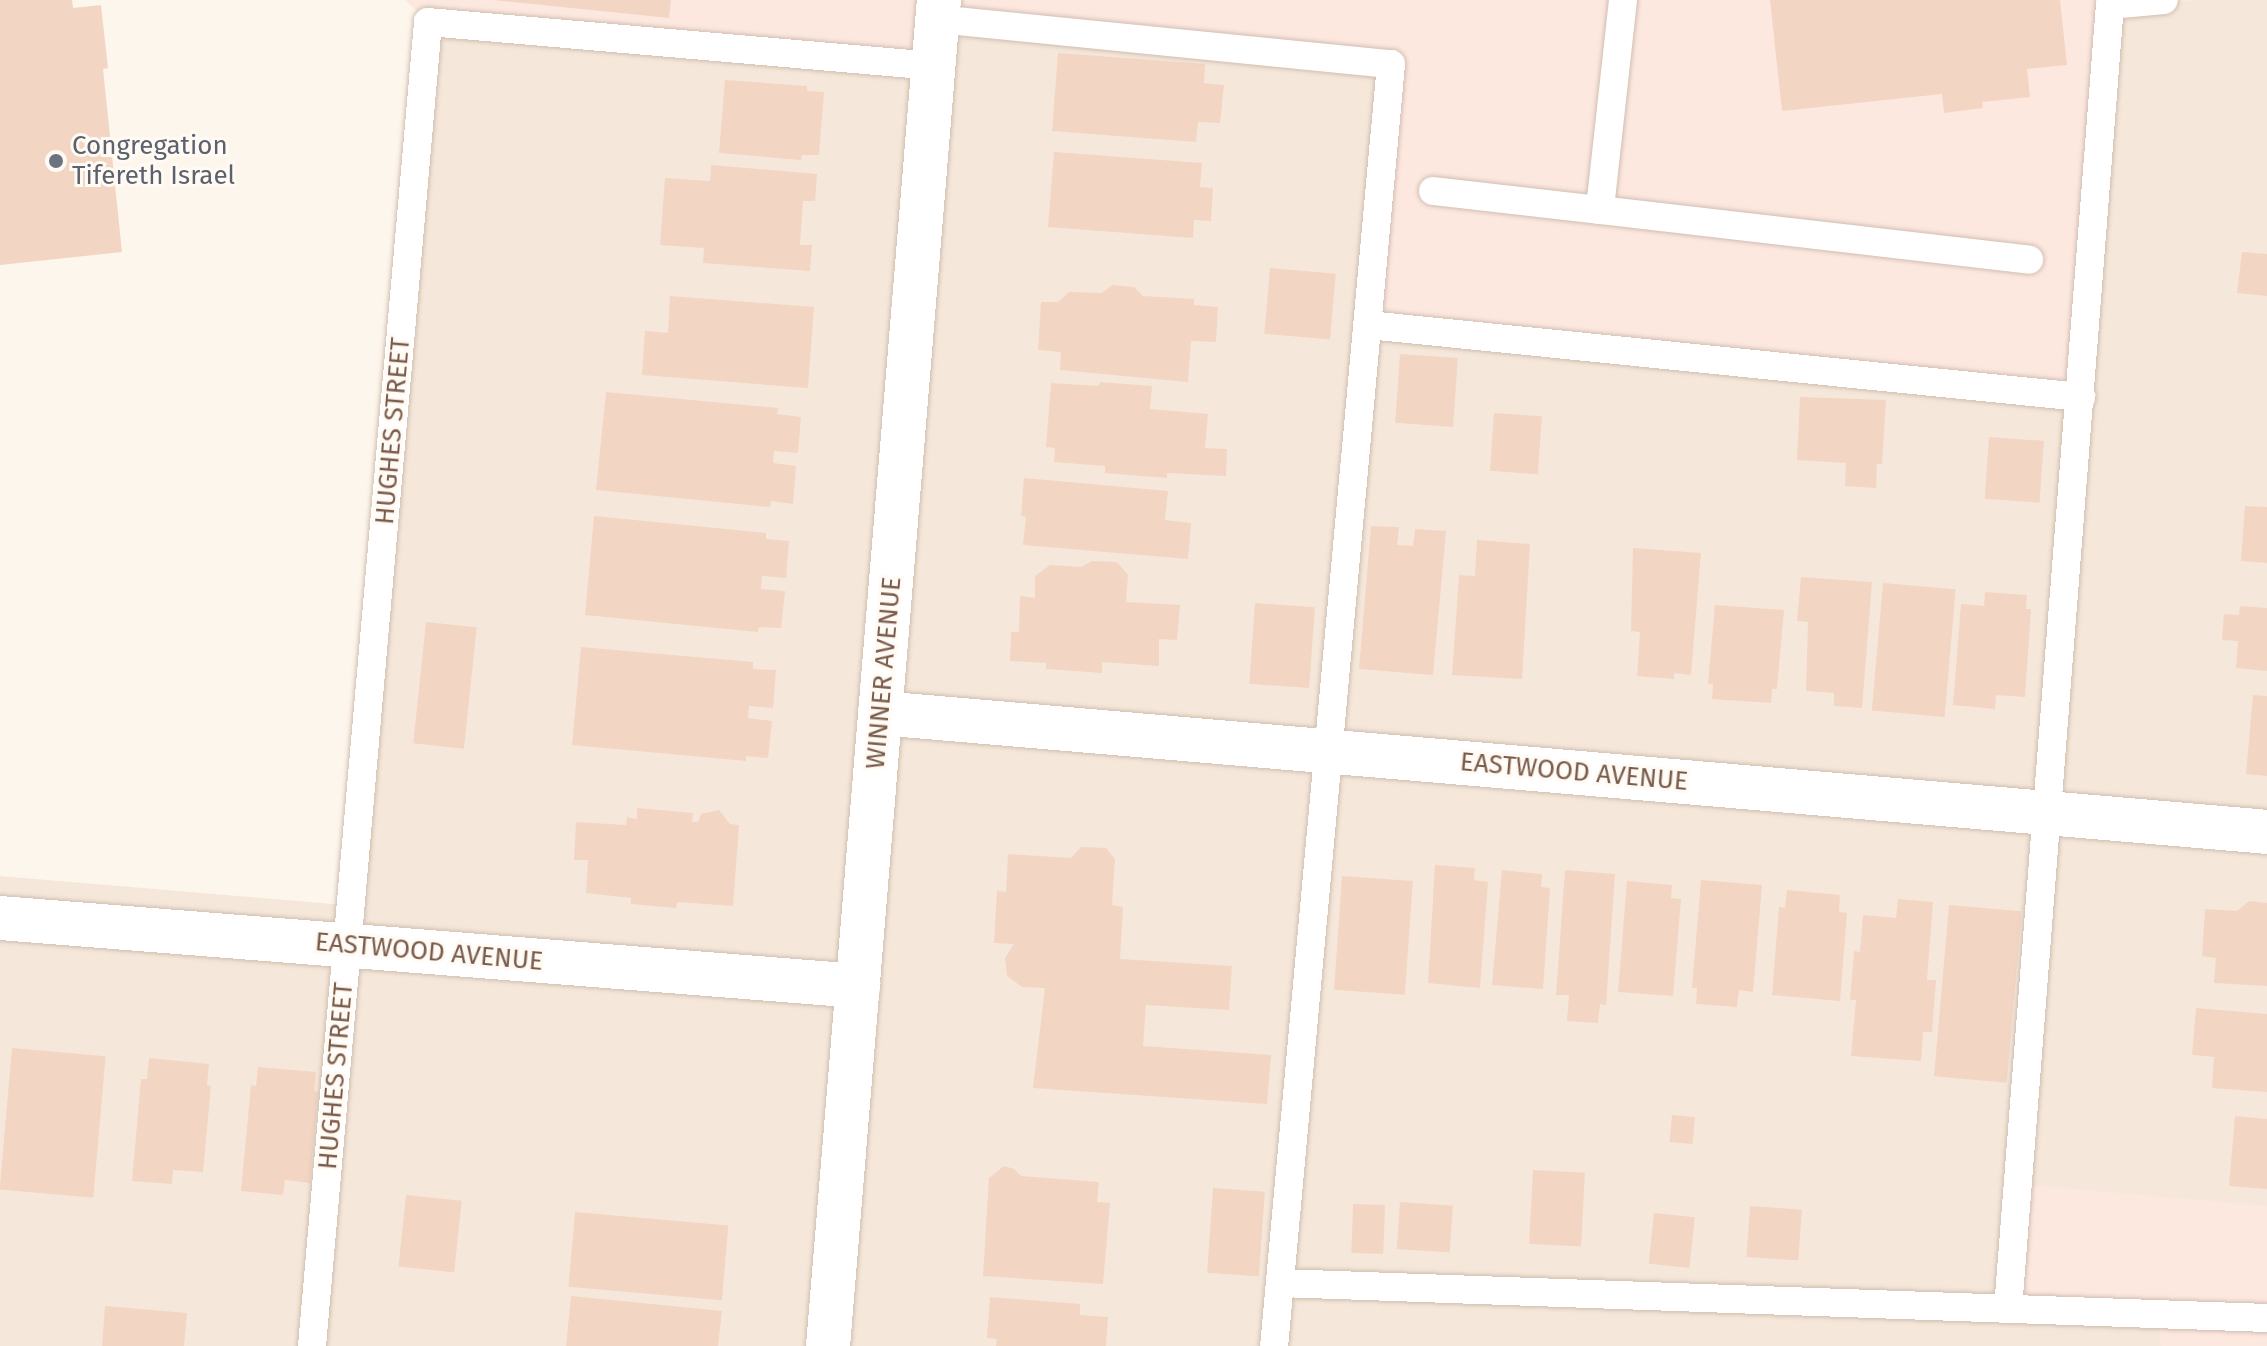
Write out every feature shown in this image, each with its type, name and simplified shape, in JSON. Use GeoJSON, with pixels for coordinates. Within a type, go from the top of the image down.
{"type":"FeatureCollection","features":[{"type":"Feature","properties":{"kind":"street","name":"WINNER AVENUE"},"geometry":{"type":"LineString","coordinates":[[828,1346],[938,9]]}},
{"type":"Feature","properties":{"kind":"street","name":"EASTWOOD AVENUE"},"geometry":{"type":"LineString","coordinates":[[880,713],[2267,832]]}},
{"type":"Feature","properties":{"kind":"street","name":"EASTWOOD AVENUE"},"geometry":{"type":"LineString","coordinates":[[0,918],[858,986]]}},
{"type":"Feature","properties":{"kind":"lane"},"geometry":{"type":"LineString","coordinates":[[1600,210],[1623,0]]}},
{"type":"Feature","properties":{"kind":"lane"},"geometry":{"type":"LineString","coordinates":[[2008,1309],[2110,5],[2164,0]]}},
{"type":"Feature","properties":{"kind":"lane"},"geometry":{"type":"LineString","coordinates":[[938,9],[1391,64],[1274,1346]]}},
{"type":"Feature","properties":{"kind":"lane","name":"HUGHES STREET"},"geometry":{"type":"LineString","coordinates":[[312,1346],[428,22],[934,66]]}},
{"type":"Feature","properties":{"kind":"lane"},"geometry":{"type":"LineString","coordinates":[[1433,191],[2029,260]]}},
{"type":"Feature","properties":{"kind":"lane"},"geometry":{"type":"LineString","coordinates":[[1368,325],[2081,397]]}},
{"type":"Feature","properties":{"kind":"lane"},"geometry":{"type":"LineString","coordinates":[[1280,1283],[2267,1318]]}},
{"type":"Feature","properties":{"kind":"shaded area"},"geometry":{"type":"Polygon","coordinates":[[[405,0],[2194,0],[2106,11],[2079,395],[1363,321],[1391,65],[925,32],[898,57],[428,22],[405,0]]]}},
{"type":"Feature","properties":{"kind":"shaded area"},"geometry":{"type":"Polygon","coordinates":[[[2194,0],[2267,0],[2267,1346],[0,1346],[0,876],[357,906],[428,22],[925,32],[2106,10],[2194,0]]]}},
{"type":"Feature","properties":{"kind":"shaded area"},"geometry":{"type":"Polygon","coordinates":[[[2014,1184],[2267,1206],[2267,1346],[2161,1346],[2158,1318],[2007,1311],[2014,1184]]]}},
{"type":"Feature","properties":{"kind":"building","name":"Congregation Tifereth Israel"},"geometry":{"type":"Polygon","coordinates":[[[0,0],[72,0],[73,8],[101,5],[108,68],[103,69],[122,252],[0,265],[0,0]]]}},
{"type":"Feature","properties":{"kind":"building"},"geometry":{"type":"Polygon","coordinates":[[[493,0],[671,0],[669,18],[493,0]]]}},
{"type":"Feature","properties":{"kind":"building"},"geometry":{"type":"Polygon","coordinates":[[[1770,0],[2060,0],[2067,65],[2027,69],[2030,97],[1982,102],[1983,108],[1944,113],[1942,94],[1782,111],[1770,0]]]}},
{"type":"Feature","properties":{"kind":"building"},"geometry":{"type":"Polygon","coordinates":[[[1058,53],[1205,64],[1204,83],[1224,85],[1220,123],[1198,122],[1196,142],[1052,131],[1058,53]]]}},
{"type":"Feature","properties":{"kind":"building"},"geometry":{"type":"Polygon","coordinates":[[[725,80],[807,86],[807,91],[824,92],[819,155],[802,155],[801,160],[719,153],[725,80]]]}},
{"type":"Feature","properties":{"kind":"building"},"geometry":{"type":"Polygon","coordinates":[[[1054,152],[1202,163],[1200,187],[1213,188],[1211,221],[1194,220],[1193,238],[1048,227],[1054,152]]]}},
{"type":"Feature","properties":{"kind":"building"},"geometry":{"type":"Polygon","coordinates":[[[711,165],[817,174],[815,201],[803,201],[800,245],[812,245],[810,271],[703,263],[704,248],[660,245],[665,178],[710,181],[711,165]]]}},
{"type":"Feature","properties":{"kind":"building"},"geometry":{"type":"Polygon","coordinates":[[[2242,252],[2267,254],[2267,296],[2237,293],[2242,252]]]}},
{"type":"Feature","properties":{"kind":"building"},"geometry":{"type":"Polygon","coordinates":[[[1270,268],[1336,274],[1330,340],[1264,334],[1270,268]]]}},
{"type":"Feature","properties":{"kind":"building"},"geometry":{"type":"Polygon","coordinates":[[[1112,285],[1134,287],[1143,296],[1194,299],[1194,305],[1218,307],[1216,342],[1191,341],[1188,382],[1060,370],[1061,352],[1038,350],[1041,302],[1058,302],[1069,292],[1102,293],[1112,285]]]}},
{"type":"Feature","properties":{"kind":"building"},"geometry":{"type":"Polygon","coordinates":[[[670,296],[814,307],[808,388],[642,375],[645,331],[668,333],[670,296]]]}},
{"type":"Feature","properties":{"kind":"building"},"geometry":{"type":"Polygon","coordinates":[[[1400,354],[1458,358],[1453,427],[1395,423],[1400,354]]]}},
{"type":"Feature","properties":{"kind":"building"},"geometry":{"type":"Polygon","coordinates":[[[1100,382],[1152,386],[1150,409],[1208,414],[1205,448],[1227,449],[1226,476],[1167,473],[1167,478],[1105,473],[1105,466],[1054,462],[1055,448],[1046,447],[1051,383],[1099,386],[1100,382]]]}},
{"type":"Feature","properties":{"kind":"building"},"geometry":{"type":"Polygon","coordinates":[[[606,392],[778,408],[777,414],[801,417],[798,453],[774,451],[773,463],[796,466],[793,504],[771,501],[770,507],[596,490],[606,392]]]}},
{"type":"Feature","properties":{"kind":"building"},"geometry":{"type":"Polygon","coordinates":[[[1800,397],[1886,400],[1882,464],[1877,464],[1876,488],[1845,486],[1846,463],[1797,460],[1800,397]]]}},
{"type":"Feature","properties":{"kind":"building"},"geometry":{"type":"Polygon","coordinates":[[[1494,413],[1542,416],[1538,474],[1490,471],[1494,413]]]}},
{"type":"Feature","properties":{"kind":"building"},"geometry":{"type":"Polygon","coordinates":[[[1989,437],[2044,441],[2040,503],[1985,499],[1989,437]]]}},
{"type":"Feature","properties":{"kind":"building"},"geometry":{"type":"Polygon","coordinates":[[[1024,478],[1168,491],[1165,520],[1191,523],[1188,559],[1023,545],[1026,517],[1021,516],[1024,478]]]}},
{"type":"Feature","properties":{"kind":"building"},"geometry":{"type":"Polygon","coordinates":[[[2245,506],[2267,507],[2267,563],[2241,561],[2245,506]]]}},
{"type":"Feature","properties":{"kind":"building"},"geometry":{"type":"Polygon","coordinates":[[[594,516],[766,533],[766,539],[789,541],[786,578],[762,576],[761,589],[785,591],[781,628],[759,627],[758,632],[585,615],[594,516]]]}},
{"type":"Feature","properties":{"kind":"building"},"geometry":{"type":"Polygon","coordinates":[[[1371,526],[1399,527],[1397,545],[1413,546],[1415,529],[1446,531],[1433,675],[1359,669],[1371,526]]]}},
{"type":"Feature","properties":{"kind":"building"},"geometry":{"type":"Polygon","coordinates":[[[1477,540],[1530,544],[1522,679],[1452,675],[1459,575],[1475,576],[1477,540]]]}},
{"type":"Feature","properties":{"kind":"building"},"geometry":{"type":"Polygon","coordinates":[[[1633,548],[1701,553],[1691,675],[1674,673],[1674,679],[1637,676],[1640,632],[1631,631],[1633,548]]]}},
{"type":"Feature","properties":{"kind":"building"},"geometry":{"type":"Polygon","coordinates":[[[1092,561],[1117,562],[1128,575],[1126,602],[1180,605],[1177,640],[1159,639],[1159,666],[1102,662],[1102,673],[1046,669],[1046,663],[1010,661],[1011,632],[1019,632],[1020,596],[1035,598],[1035,576],[1050,565],[1081,567],[1092,561]]]}},
{"type":"Feature","properties":{"kind":"building"},"geometry":{"type":"Polygon","coordinates":[[[1801,577],[1872,582],[1862,708],[1834,706],[1834,693],[1806,691],[1808,622],[1797,621],[1801,577]]]}},
{"type":"Feature","properties":{"kind":"building"},"geometry":{"type":"Polygon","coordinates":[[[1883,583],[1956,589],[1945,717],[1872,711],[1883,583]]]}},
{"type":"Feature","properties":{"kind":"building"},"geometry":{"type":"Polygon","coordinates":[[[1985,592],[2027,595],[2026,609],[2031,609],[2025,697],[1996,695],[1995,709],[1953,705],[1961,604],[1984,606],[1985,592]]]}},
{"type":"Feature","properties":{"kind":"building"},"geometry":{"type":"Polygon","coordinates":[[[1255,603],[1315,607],[1309,688],[1249,684],[1255,603]]]}},
{"type":"Feature","properties":{"kind":"building"},"geometry":{"type":"Polygon","coordinates":[[[1715,605],[1784,610],[1777,689],[1772,689],[1771,703],[1712,699],[1713,684],[1708,684],[1715,605]]]}},
{"type":"Feature","properties":{"kind":"building"},"geometry":{"type":"Polygon","coordinates":[[[2240,606],[2267,608],[2267,671],[2236,668],[2238,641],[2222,640],[2224,614],[2239,615],[2240,606]]]}},
{"type":"Feature","properties":{"kind":"building"},"geometry":{"type":"Polygon","coordinates":[[[426,622],[477,627],[464,749],[413,743],[426,622]]]}},
{"type":"Feature","properties":{"kind":"building"},"geometry":{"type":"Polygon","coordinates":[[[581,647],[753,662],[753,669],[776,670],[773,708],[749,706],[748,718],[772,721],[768,758],[746,756],[746,761],[572,745],[581,647]]]}},
{"type":"Feature","properties":{"kind":"building"},"geometry":{"type":"Polygon","coordinates":[[[2253,695],[2267,696],[2267,776],[2246,774],[2253,695]]]}},
{"type":"Feature","properties":{"kind":"building"},"geometry":{"type":"Polygon","coordinates":[[[637,808],[693,813],[692,822],[698,822],[701,814],[719,810],[730,824],[739,825],[733,906],[677,902],[676,908],[631,904],[631,898],[586,893],[588,860],[574,860],[576,822],[626,825],[627,817],[637,819],[637,808]]]}},
{"type":"Feature","properties":{"kind":"building"},"geometry":{"type":"Polygon","coordinates":[[[1081,847],[1106,848],[1115,859],[1112,905],[1123,907],[1120,959],[1232,966],[1229,1010],[1146,1005],[1143,1046],[1271,1055],[1267,1104],[1033,1088],[1045,988],[1022,987],[1007,976],[1005,958],[1014,944],[994,943],[997,891],[1006,892],[1008,854],[1071,858],[1081,847]]]}},
{"type":"Feature","properties":{"kind":"building"},"geometry":{"type":"Polygon","coordinates":[[[1435,865],[1475,868],[1474,880],[1488,882],[1480,988],[1428,983],[1435,865]]]}},
{"type":"Feature","properties":{"kind":"building"},"geometry":{"type":"Polygon","coordinates":[[[1502,870],[1542,874],[1541,887],[1550,888],[1543,989],[1492,985],[1502,870]]]}},
{"type":"Feature","properties":{"kind":"building"},"geometry":{"type":"Polygon","coordinates":[[[1565,870],[1615,874],[1606,1005],[1600,1004],[1598,1023],[1567,1021],[1569,995],[1556,995],[1565,870]]]}},
{"type":"Feature","properties":{"kind":"building"},"geometry":{"type":"Polygon","coordinates":[[[1342,876],[1413,881],[1405,995],[1334,990],[1342,876]]]}},
{"type":"Feature","properties":{"kind":"building"},"geometry":{"type":"Polygon","coordinates":[[[1701,880],[1762,885],[1753,992],[1739,990],[1737,1007],[1696,1004],[1697,988],[1692,988],[1701,880]]]}},
{"type":"Feature","properties":{"kind":"building"},"geometry":{"type":"Polygon","coordinates":[[[1627,881],[1672,885],[1671,898],[1681,899],[1673,996],[1618,992],[1627,881]]]}},
{"type":"Feature","properties":{"kind":"building"},"geometry":{"type":"Polygon","coordinates":[[[1787,890],[1840,895],[1839,912],[1847,913],[1840,1001],[1772,995],[1779,907],[1785,908],[1787,890]]]}},
{"type":"Feature","properties":{"kind":"building"},"geometry":{"type":"Polygon","coordinates":[[[1898,899],[1933,902],[1927,980],[1936,980],[1932,1032],[1923,1032],[1921,1061],[1851,1056],[1856,1000],[1850,1000],[1854,951],[1860,952],[1863,915],[1896,918],[1898,899]]]}},
{"type":"Feature","properties":{"kind":"building"},"geometry":{"type":"Polygon","coordinates":[[[2249,901],[2267,903],[2267,986],[2214,983],[2216,958],[2202,956],[2205,909],[2237,911],[2249,901]]]}},
{"type":"Feature","properties":{"kind":"building"},"geometry":{"type":"Polygon","coordinates":[[[1949,905],[2022,911],[2007,1083],[1934,1076],[1949,905]]]}},
{"type":"Feature","properties":{"kind":"building"},"geometry":{"type":"Polygon","coordinates":[[[2196,1008],[2267,1014],[2267,1092],[2212,1088],[2214,1057],[2192,1055],[2196,1008]]]}},
{"type":"Feature","properties":{"kind":"building"},"geometry":{"type":"Polygon","coordinates":[[[12,1048],[106,1056],[93,1198],[0,1189],[12,1048]]]}},
{"type":"Feature","properties":{"kind":"building"},"geometry":{"type":"Polygon","coordinates":[[[149,1058],[209,1064],[207,1085],[211,1086],[203,1172],[173,1170],[172,1184],[132,1181],[141,1079],[147,1079],[149,1058]]]}},
{"type":"Feature","properties":{"kind":"building"},"geometry":{"type":"Polygon","coordinates":[[[258,1067],[316,1072],[314,1091],[318,1092],[310,1183],[285,1180],[283,1195],[241,1191],[251,1085],[256,1086],[258,1067]]]}},
{"type":"Feature","properties":{"kind":"building"},"geometry":{"type":"Polygon","coordinates":[[[1672,1115],[1695,1117],[1693,1144],[1670,1142],[1672,1115]]]}},
{"type":"Feature","properties":{"kind":"building"},"geometry":{"type":"Polygon","coordinates":[[[2235,1116],[2267,1119],[2267,1189],[2229,1186],[2235,1116]]]}},
{"type":"Feature","properties":{"kind":"building"},"geometry":{"type":"Polygon","coordinates":[[[1004,1166],[1014,1169],[1021,1176],[1099,1182],[1097,1202],[1110,1203],[1103,1284],[983,1276],[989,1178],[1004,1166]]]}},
{"type":"Feature","properties":{"kind":"building"},"geometry":{"type":"Polygon","coordinates":[[[1533,1170],[1585,1173],[1581,1247],[1529,1244],[1533,1170]]]}},
{"type":"Feature","properties":{"kind":"building"},"geometry":{"type":"Polygon","coordinates":[[[1213,1188],[1265,1192],[1259,1276],[1207,1273],[1213,1188]]]}},
{"type":"Feature","properties":{"kind":"building"},"geometry":{"type":"Polygon","coordinates":[[[406,1195],[462,1201],[454,1272],[398,1267],[406,1195]]]}},
{"type":"Feature","properties":{"kind":"building"},"geometry":{"type":"Polygon","coordinates":[[[1400,1202],[1453,1206],[1450,1253],[1397,1249],[1400,1202]]]}},
{"type":"Feature","properties":{"kind":"building"},"geometry":{"type":"Polygon","coordinates":[[[1353,1204],[1385,1205],[1383,1254],[1351,1253],[1353,1204]]]}},
{"type":"Feature","properties":{"kind":"building"},"geometry":{"type":"Polygon","coordinates":[[[1750,1206],[1802,1210],[1798,1261],[1746,1257],[1750,1206]]]}},
{"type":"Feature","properties":{"kind":"building"},"geometry":{"type":"Polygon","coordinates":[[[575,1212],[728,1225],[722,1300],[568,1287],[575,1212]]]}},
{"type":"Feature","properties":{"kind":"building"},"geometry":{"type":"Polygon","coordinates":[[[1654,1213],[1695,1217],[1689,1268],[1649,1264],[1654,1213]]]}},
{"type":"Feature","properties":{"kind":"building"},"geometry":{"type":"Polygon","coordinates":[[[571,1296],[722,1311],[718,1346],[566,1346],[571,1296]]]}},
{"type":"Feature","properties":{"kind":"building"},"geometry":{"type":"Polygon","coordinates":[[[990,1297],[1080,1304],[1080,1315],[1108,1317],[1106,1346],[996,1346],[997,1339],[987,1338],[990,1297]]]}},
{"type":"Feature","properties":{"kind":"building"},"geometry":{"type":"Polygon","coordinates":[[[105,1306],[187,1313],[184,1346],[102,1346],[105,1306]]]}},
{"type":"Feature","properties":{"kind":"place","name":"Congregation Tifereth Israel"},"geometry":{"type":"Point","coordinates":[56,161]}}]}
